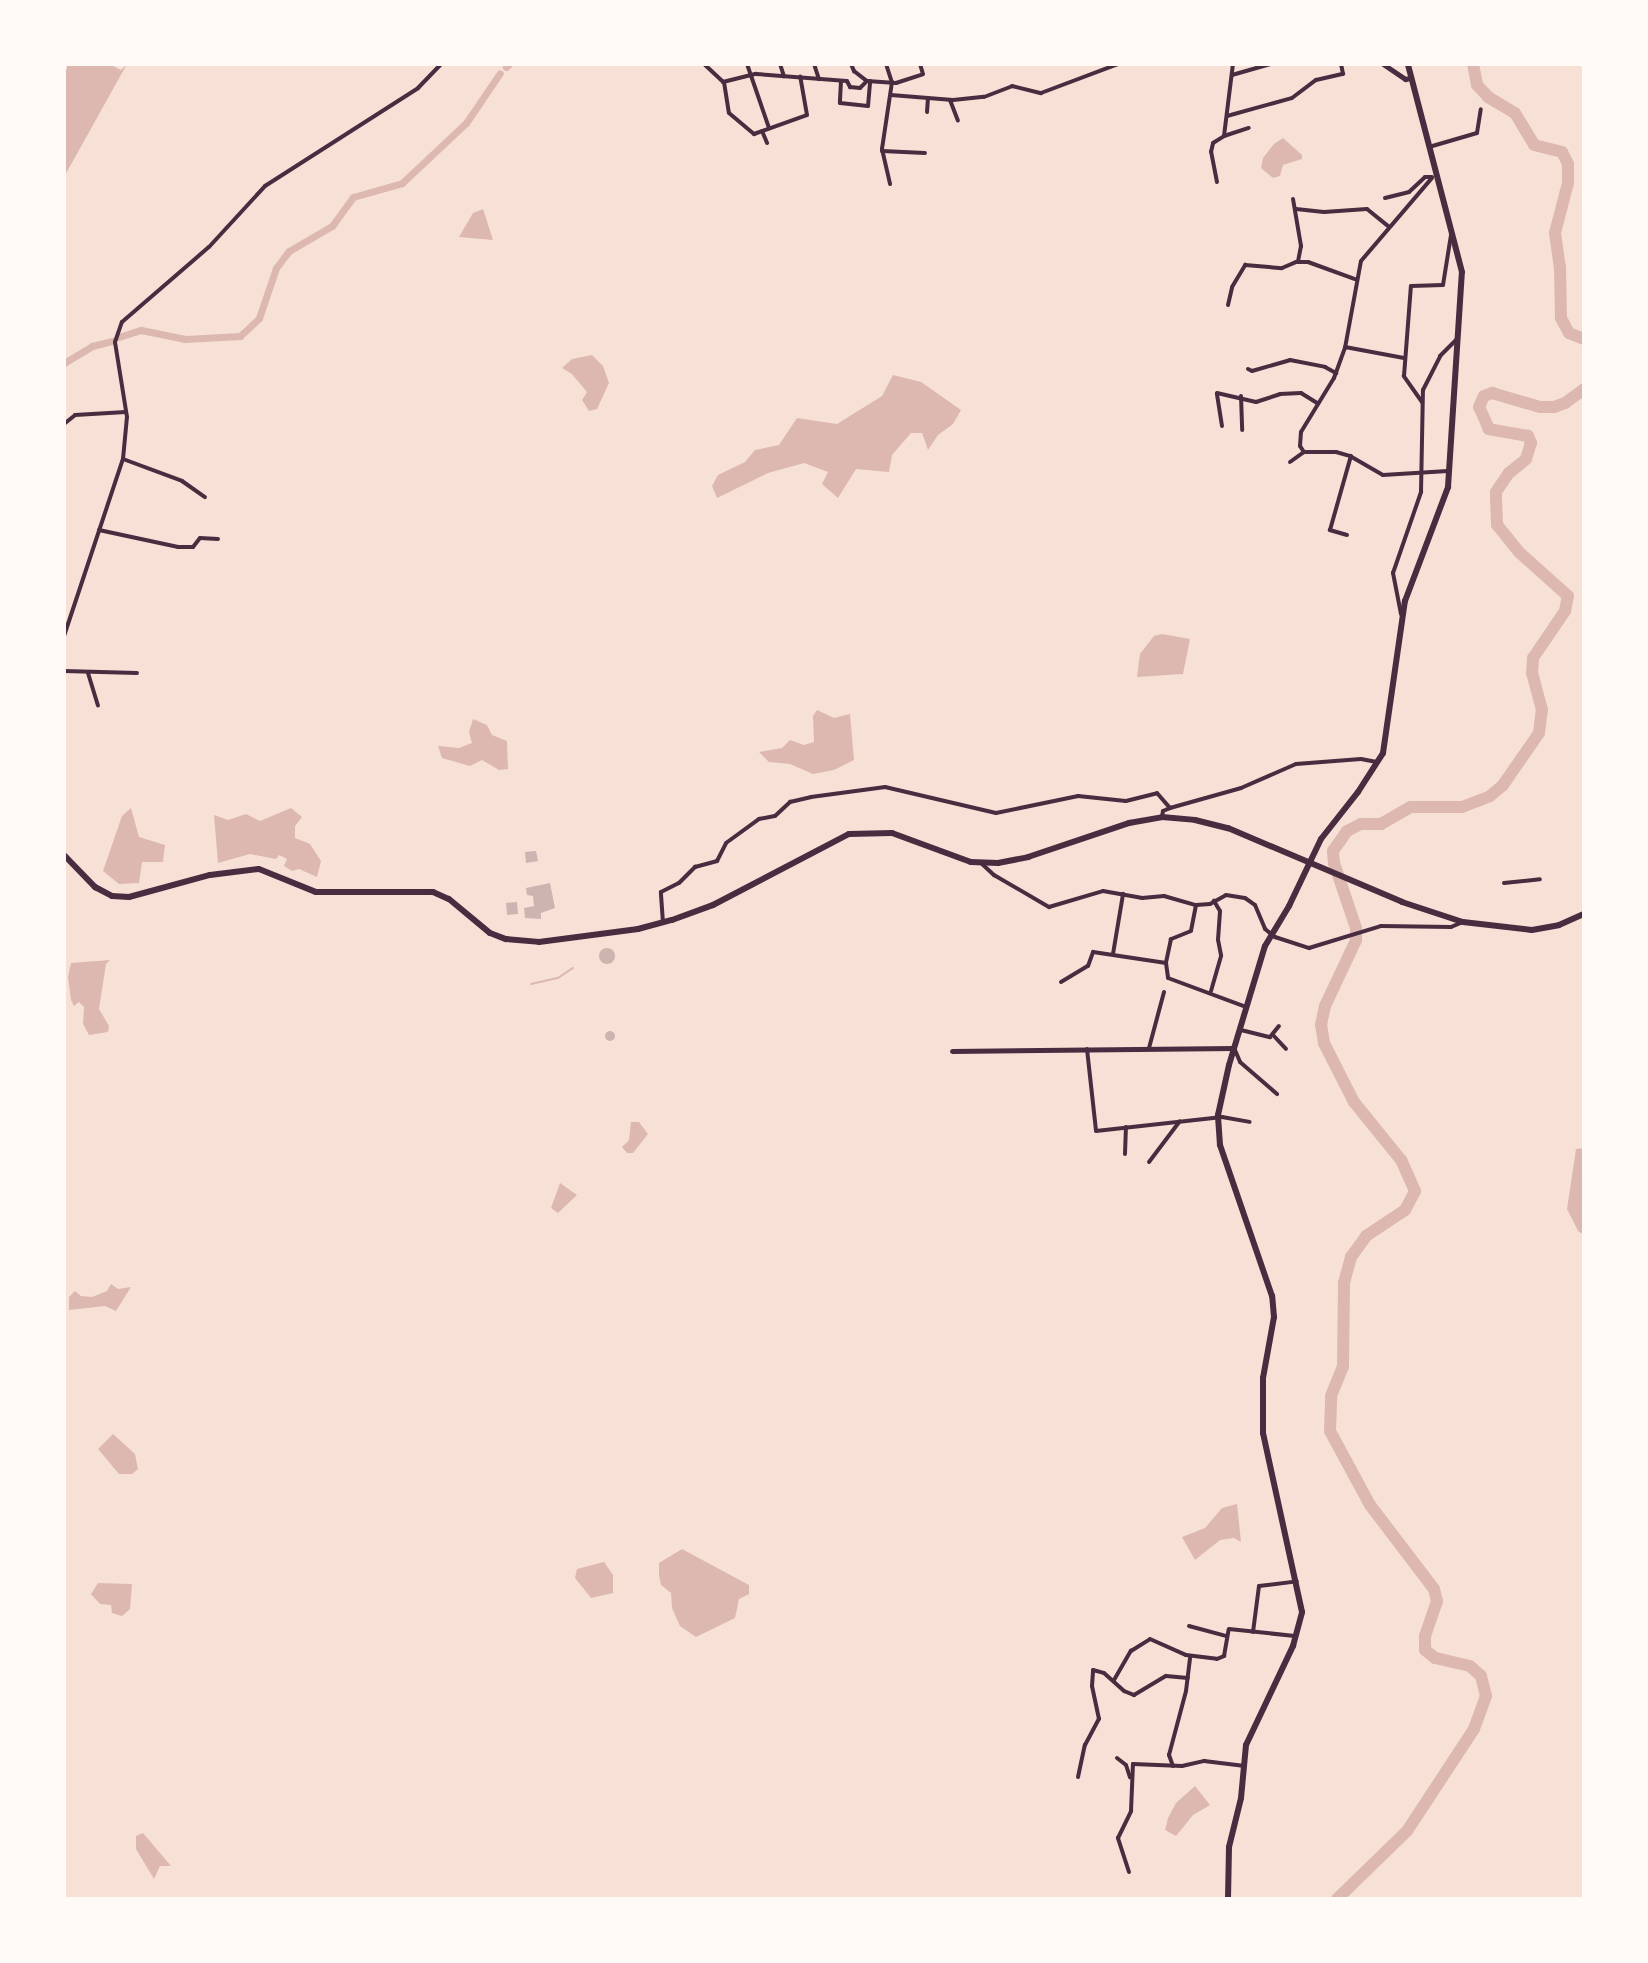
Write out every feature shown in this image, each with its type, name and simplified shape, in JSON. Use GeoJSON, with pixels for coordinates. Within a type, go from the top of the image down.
{"type":"FeatureCollection","features":[{"type":"Feature","properties":{"kind":"main road"},"geometry":{"type":"LineString","coordinates":[[1228,1899],[1229,1847],[1241,1798],[1243,1766],[1251,1731],[1297,1636],[1302,1612],[1263,1433],[1263,1378],[1274,1317],[1272,1296],[1220,1145],[1218,1119],[1239,1029],[1271,934],[1289,906],[1321,839],[1377,762],[1387,739],[1401,616],[1444,500],[1450,471],[1462,272],[1408,64]]}},
{"type":"Feature","properties":{"kind":"main road"},"geometry":{"type":"LineString","coordinates":[[64,855],[99,890],[117,897],[210,875],[259,869],[316,892],[433,892],[449,899],[490,933],[513,940],[574,939],[663,923],[713,905],[849,834],[892,833],[981,863],[1028,857],[1118,826],[1162,817],[1195,820],[1228,828],[1343,878],[1463,922],[1532,930],[1552,928],[1584,914]]}},
{"type":"Feature","properties":{"kind":"street"},"geometry":{"type":"LineString","coordinates":[[64,636],[123,459],[126,412],[115,342],[117,331],[128,315],[191,264],[265,186],[418,88],[441,64]]}},
{"type":"Feature","properties":{"kind":"street"},"geometry":{"type":"LineString","coordinates":[[704,64],[724,82],[729,113],[754,134],[807,115],[800,77]]}},
{"type":"Feature","properties":{"kind":"street"},"geometry":{"type":"LineString","coordinates":[[747,64],[769,128]]}},
{"type":"Feature","properties":{"kind":"street"},"geometry":{"type":"LineString","coordinates":[[780,64],[784,76]]}},
{"type":"Feature","properties":{"kind":"street"},"geometry":{"type":"LineString","coordinates":[[814,64],[819,79]]}},
{"type":"Feature","properties":{"kind":"street"},"geometry":{"type":"LineString","coordinates":[[851,64],[854,71],[868,81],[892,82],[923,74],[920,64]]}},
{"type":"Feature","properties":{"kind":"street"},"geometry":{"type":"LineString","coordinates":[[886,64],[892,82],[882,151],[890,184]]}},
{"type":"Feature","properties":{"kind":"street"},"geometry":{"type":"LineString","coordinates":[[891,95],[950,100],[984,97],[1012,86],[1041,93],[1118,64]]}},
{"type":"Feature","properties":{"kind":"street"},"geometry":{"type":"LineString","coordinates":[[1224,136],[1233,64]]}},
{"type":"Feature","properties":{"kind":"street"},"geometry":{"type":"LineString","coordinates":[[1232,75],[1269,64]]}},
{"type":"Feature","properties":{"kind":"street"},"geometry":{"type":"LineString","coordinates":[[1227,116],[1292,98],[1316,80],[1343,74],[1341,64]]}},
{"type":"Feature","properties":{"kind":"street"},"geometry":{"type":"LineString","coordinates":[[1383,64],[1405,79],[1410,78]]}},
{"type":"Feature","properties":{"kind":"street"},"geometry":{"type":"LineString","coordinates":[[854,71],[844,81],[840,103],[868,106],[868,81]]}},
{"type":"Feature","properties":{"kind":"street"},"geometry":{"type":"LineString","coordinates":[[724,82],[751,76],[784,76],[844,81],[850,87],[860,88],[868,81]]}},
{"type":"Feature","properties":{"kind":"street"},"geometry":{"type":"LineString","coordinates":[[927,112],[928,98]]}},
{"type":"Feature","properties":{"kind":"street"},"geometry":{"type":"LineString","coordinates":[[950,100],[958,121]]}},
{"type":"Feature","properties":{"kind":"street"},"geometry":{"type":"LineString","coordinates":[[1429,147],[1477,133],[1481,109]]}},
{"type":"Feature","properties":{"kind":"street"},"geometry":{"type":"LineString","coordinates":[[1217,182],[1211,152],[1213,143],[1249,128]]}},
{"type":"Feature","properties":{"kind":"street"},"geometry":{"type":"LineString","coordinates":[[762,131],[767,143]]}},
{"type":"Feature","properties":{"kind":"street"},"geometry":{"type":"LineString","coordinates":[[882,151],[925,153]]}},
{"type":"Feature","properties":{"kind":"street"},"geometry":{"type":"LineString","coordinates":[[1385,198],[1409,192],[1425,177],[1435,177]]}},
{"type":"Feature","properties":{"kind":"street"},"geometry":{"type":"LineString","coordinates":[[1304,452],[1300,446],[1301,432],[1336,373],[1345,347],[1355,279],[1364,256],[1435,177]]}},
{"type":"Feature","properties":{"kind":"street"},"geometry":{"type":"LineString","coordinates":[[1293,199],[1301,246],[1298,262]]}},
{"type":"Feature","properties":{"kind":"street"},"geometry":{"type":"LineString","coordinates":[[1296,209],[1324,212],[1367,209],[1389,227]]}},
{"type":"Feature","properties":{"kind":"street"},"geometry":{"type":"LineString","coordinates":[[1424,405],[1404,376],[1411,286],[1443,285],[1452,229]]}},
{"type":"Feature","properties":{"kind":"street"},"geometry":{"type":"LineString","coordinates":[[1228,305],[1232,287],[1245,265],[1282,268],[1298,262],[1355,279]]}},
{"type":"Feature","properties":{"kind":"street"},"geometry":{"type":"LineString","coordinates":[[1401,616],[1393,573],[1421,492],[1425,382],[1440,356],[1460,337]]}},
{"type":"Feature","properties":{"kind":"street"},"geometry":{"type":"LineString","coordinates":[[1345,347],[1404,358]]}},
{"type":"Feature","properties":{"kind":"street"},"geometry":{"type":"LineString","coordinates":[[1248,369],[1252,371],[1290,360],[1325,367],[1336,373]]}},
{"type":"Feature","properties":{"kind":"street"},"geometry":{"type":"LineString","coordinates":[[1222,426],[1217,393],[1241,396],[1256,402],[1280,394],[1301,393],[1317,403]]}},
{"type":"Feature","properties":{"kind":"street"},"geometry":{"type":"LineString","coordinates":[[1241,396],[1242,430]]}},
{"type":"Feature","properties":{"kind":"street"},"geometry":{"type":"LineString","coordinates":[[64,424],[75,415],[126,412]]}},
{"type":"Feature","properties":{"kind":"street"},"geometry":{"type":"LineString","coordinates":[[1290,462],[1304,452],[1351,456],[1383,475],[1450,471]]}},
{"type":"Feature","properties":{"kind":"street"},"geometry":{"type":"LineString","coordinates":[[1347,535],[1330,530],[1351,456]]}},
{"type":"Feature","properties":{"kind":"street"},"geometry":{"type":"LineString","coordinates":[[123,459],[182,481],[205,497]]}},
{"type":"Feature","properties":{"kind":"street"},"geometry":{"type":"LineString","coordinates":[[99,530],[178,547],[193,547],[200,538],[218,539]]}},
{"type":"Feature","properties":{"kind":"street"},"geometry":{"type":"LineString","coordinates":[[64,671],[137,673]]}},
{"type":"Feature","properties":{"kind":"street"},"geometry":{"type":"LineString","coordinates":[[88,673],[98,705]]}},
{"type":"Feature","properties":{"kind":"street"},"geometry":{"type":"LineString","coordinates":[[1162,817],[1163,811],[1170,808],[1241,788],[1296,764],[1361,759],[1377,762]]}},
{"type":"Feature","properties":{"kind":"street"},"geometry":{"type":"LineString","coordinates":[[663,923],[661,892],[679,883],[688,871],[717,861],[726,843],[759,819],[775,816],[790,802],[811,797],[885,787],[996,813],[1078,796],[1126,801],[1157,793],[1170,808]]}},
{"type":"Feature","properties":{"kind":"street"},"geometry":{"type":"LineString","coordinates":[[981,863],[994,875],[1049,907],[1097,891],[1164,896],[1196,905],[1226,895],[1250,900],[1271,934],[1283,942],[1309,948],[1396,924],[1451,927],[1463,922]]}},
{"type":"Feature","properties":{"kind":"street"},"geometry":{"type":"LineString","coordinates":[[1504,883],[1540,879]]}},
{"type":"Feature","properties":{"kind":"street"},"geometry":{"type":"LineString","coordinates":[[1113,954],[1123,894]]}},
{"type":"Feature","properties":{"kind":"street"},"geometry":{"type":"LineString","coordinates":[[1211,991],[1221,955],[1218,940],[1220,911],[1214,901]]}},
{"type":"Feature","properties":{"kind":"street"},"geometry":{"type":"LineString","coordinates":[[1196,905],[1191,931],[1171,939],[1166,963],[1168,978],[1211,991],[1246,1007]]}},
{"type":"Feature","properties":{"kind":"street"},"geometry":{"type":"LineString","coordinates":[[1061,982],[1088,966],[1093,952],[1166,963]]}},
{"type":"Feature","properties":{"kind":"street"},"geometry":{"type":"LineString","coordinates":[[1149,1048],[1164,992]]}},
{"type":"Feature","properties":{"kind":"street"},"geometry":{"type":"LineString","coordinates":[[1239,1029],[1262,1037],[1273,1035],[1279,1026]]}},
{"type":"Feature","properties":{"kind":"street"},"geometry":{"type":"LineString","coordinates":[[1273,1035],[1286,1049]]}},
{"type":"Feature","properties":{"kind":"street"},"geometry":{"type":"LineString","coordinates":[[952,1051],[1234,1048],[1240,1062],[1277,1094]]}},
{"type":"Feature","properties":{"kind":"street"},"geometry":{"type":"LineString","coordinates":[[1087,1049],[1096,1131],[1237,1117],[1250,1122]]}},
{"type":"Feature","properties":{"kind":"street"},"geometry":{"type":"LineString","coordinates":[[1149,1162],[1180,1121]]}},
{"type":"Feature","properties":{"kind":"street"},"geometry":{"type":"LineString","coordinates":[[1125,1154],[1126,1127]]}},
{"type":"Feature","properties":{"kind":"street"},"geometry":{"type":"LineString","coordinates":[[1253,1632],[1259,1586],[1297,1581]]}},
{"type":"Feature","properties":{"kind":"street"},"geometry":{"type":"LineString","coordinates":[[1189,1626],[1227,1636]]}},
{"type":"Feature","properties":{"kind":"street"},"geometry":{"type":"LineString","coordinates":[[1114,1680],[1131,1651],[1150,1639],[1190,1656],[1221,1658],[1229,1629],[1297,1636]]}},
{"type":"Feature","properties":{"kind":"street"},"geometry":{"type":"LineString","coordinates":[[1173,1766],[1169,1755],[1188,1678],[1190,1656]]}},
{"type":"Feature","properties":{"kind":"street"},"geometry":{"type":"LineString","coordinates":[[1078,1777],[1085,1745],[1099,1719],[1091,1674],[1099,1671],[1134,1695],[1166,1676],[1188,1678]]}},
{"type":"Feature","properties":{"kind":"street"},"geometry":{"type":"LineString","coordinates":[[1117,1758],[1126,1765],[1132,1778]]}},
{"type":"Feature","properties":{"kind":"street"},"geometry":{"type":"LineString","coordinates":[[1129,1872],[1118,1838],[1131,1811],[1131,1768],[1137,1763],[1173,1766],[1204,1761],[1243,1766]]}},
{"type":"Feature","properties":{"kind":"shaded area"},"geometry":{"type":"Polygon","coordinates":[[[68,64],[109,64],[121,70],[127,64],[64,177],[64,78],[68,64]]]}},
{"type":"Feature","properties":{"kind":"shaded area"},"geometry":{"type":"Polygon","coordinates":[[[1283,138],[1302,155],[1302,159],[1283,165],[1280,176],[1273,178],[1261,168],[1263,158],[1283,138]]]}},
{"type":"Feature","properties":{"kind":"shaded area"},"geometry":{"type":"Polygon","coordinates":[[[483,209],[493,240],[459,237],[473,213],[483,209]]]}},
{"type":"Feature","properties":{"kind":"shaded area"},"geometry":{"type":"Polygon","coordinates":[[[592,355],[603,366],[609,383],[597,409],[589,411],[582,400],[587,392],[572,374],[562,368],[572,359],[592,355]]]}},
{"type":"Feature","properties":{"kind":"shaded area"},"geometry":{"type":"Polygon","coordinates":[[[893,375],[921,382],[961,410],[953,424],[938,435],[928,450],[922,433],[911,433],[892,455],[889,472],[856,469],[838,498],[822,484],[828,472],[804,463],[768,473],[717,498],[712,486],[718,475],[745,462],[755,450],[779,445],[797,418],[837,424],[882,396],[893,375]]]}},
{"type":"Feature","properties":{"kind":"shaded area"},"geometry":{"type":"Polygon","coordinates":[[[1162,634],[1190,639],[1183,674],[1137,677],[1140,654],[1154,636],[1162,634]]]}},
{"type":"Feature","properties":{"kind":"shaded area"},"geometry":{"type":"Polygon","coordinates":[[[817,710],[834,718],[850,714],[854,760],[834,770],[813,774],[790,764],[769,762],[759,752],[782,748],[790,740],[804,745],[814,742],[813,716],[817,710]]]}},
{"type":"Feature","properties":{"kind":"shaded area"},"geometry":{"type":"Polygon","coordinates":[[[473,719],[487,725],[492,735],[507,741],[508,769],[499,770],[482,760],[470,766],[442,758],[438,746],[459,748],[472,743],[469,732],[473,719]]]}},
{"type":"Feature","properties":{"kind":"shaded area"},"geometry":{"type":"Polygon","coordinates":[[[131,808],[139,837],[165,845],[163,862],[142,862],[139,883],[119,884],[103,871],[122,816],[131,808]]]}},
{"type":"Feature","properties":{"kind":"shaded area"},"geometry":{"type":"Polygon","coordinates":[[[291,808],[302,817],[295,826],[295,838],[310,844],[321,861],[317,877],[299,869],[292,871],[284,866],[287,859],[279,855],[276,859],[250,854],[218,863],[214,815],[228,820],[246,814],[260,821],[291,808]]]}},
{"type":"Feature","properties":{"kind":"shaded area"},"geometry":{"type":"Polygon","coordinates":[[[110,960],[106,964],[99,1009],[109,1026],[108,1032],[89,1035],[83,1024],[84,1007],[79,1002],[74,1006],[71,1000],[68,977],[71,963],[110,960]]]}},
{"type":"Feature","properties":{"kind":"shaded area"},"geometry":{"type":"Polygon","coordinates":[[[631,1122],[639,1122],[648,1134],[633,1153],[627,1153],[622,1147],[629,1140],[631,1122]]]}},
{"type":"Feature","properties":{"kind":"shaded area"},"geometry":{"type":"Polygon","coordinates":[[[1584,1148],[1584,1235],[1578,1231],[1567,1209],[1576,1149],[1584,1148]]]}},
{"type":"Feature","properties":{"kind":"shaded area"},"geometry":{"type":"Polygon","coordinates":[[[560,1183],[577,1195],[558,1213],[551,1208],[560,1183]]]}},
{"type":"Feature","properties":{"kind":"shaded area"},"geometry":{"type":"Polygon","coordinates":[[[111,1284],[118,1289],[131,1287],[116,1311],[105,1306],[69,1310],[69,1297],[75,1291],[81,1296],[92,1297],[107,1291],[111,1284]]]}},
{"type":"Feature","properties":{"kind":"shaded area"},"geometry":{"type":"Polygon","coordinates":[[[113,1434],[135,1454],[138,1469],[132,1474],[119,1474],[98,1449],[113,1434]]]}},
{"type":"Feature","properties":{"kind":"shaded area"},"geometry":{"type":"Polygon","coordinates":[[[1237,1504],[1241,1542],[1234,1538],[1220,1540],[1195,1560],[1182,1537],[1205,1528],[1222,1508],[1237,1504]]]}},
{"type":"Feature","properties":{"kind":"shaded area"},"geometry":{"type":"Polygon","coordinates":[[[682,1549],[749,1585],[749,1594],[739,1599],[735,1618],[696,1637],[680,1626],[672,1608],[671,1593],[661,1585],[659,1575],[659,1563],[682,1549]]]}},
{"type":"Feature","properties":{"kind":"shaded area"},"geometry":{"type":"Polygon","coordinates":[[[604,1562],[613,1575],[613,1593],[591,1598],[575,1578],[577,1569],[604,1562]]]}},
{"type":"Feature","properties":{"kind":"shaded area"},"geometry":{"type":"Polygon","coordinates":[[[98,1583],[132,1584],[130,1609],[122,1616],[112,1613],[111,1605],[100,1604],[91,1594],[98,1583]]]}},
{"type":"Feature","properties":{"kind":"shaded area"},"geometry":{"type":"Polygon","coordinates":[[[1195,1786],[1210,1805],[1193,1815],[1176,1836],[1165,1830],[1168,1818],[1176,1803],[1195,1786]]]}},
{"type":"Feature","properties":{"kind":"shaded area"},"geometry":{"type":"Polygon","coordinates":[[[143,1833],[171,1866],[160,1866],[154,1879],[136,1849],[136,1836],[143,1833]]]}},
{"type":"Feature","properties":{"kind":"building"},"geometry":{"type":"Polygon","coordinates":[[[536,851],[538,861],[526,863],[525,852],[536,851]]]}},
{"type":"Feature","properties":{"kind":"building"},"geometry":{"type":"Polygon","coordinates":[[[550,883],[555,908],[541,913],[541,919],[525,918],[524,908],[534,906],[533,896],[527,895],[526,888],[550,883]]]}},
{"type":"Feature","properties":{"kind":"building"},"geometry":{"type":"Polygon","coordinates":[[[517,902],[518,914],[507,915],[506,903],[517,902]]]}},
{"type":"Feature","properties":{"kind":"building"},"geometry":{"type":"Polygon","coordinates":[[[607,948],[613,950],[613,962],[607,964],[601,962],[599,956],[601,950],[607,948]]]}},
{"type":"Feature","properties":{"kind":"building"},"geometry":{"type":"Polygon","coordinates":[[[610,1031],[615,1036],[610,1041],[605,1036],[610,1031]]]}},
{"type":"Feature","properties":{"kind":"waterway"},"geometry":{"type":"LineString","coordinates":[[506,67],[509,64]]}},
{"type":"Feature","properties":{"kind":"waterway"},"geometry":{"type":"LineString","coordinates":[[1473,64],[1477,85],[1488,97],[1515,113],[1534,145],[1562,152],[1568,164],[1568,183],[1555,233],[1560,267],[1561,318],[1569,333],[1584,339]]}},
{"type":"Feature","properties":{"kind":"waterway"},"geometry":{"type":"LineString","coordinates":[[119,337],[141,330],[185,339],[240,336],[259,318],[276,268],[289,251],[332,226],[353,197],[402,183],[466,123],[500,73]]}},
{"type":"Feature","properties":{"kind":"waterway"},"geometry":{"type":"LineString","coordinates":[[64,363],[92,346],[112,341]]}},
{"type":"Feature","properties":{"kind":"waterway"},"geometry":{"type":"LineString","coordinates":[[1337,1899],[1407,1831],[1474,1729],[1486,1696],[1481,1676],[1470,1666],[1435,1658],[1425,1650],[1425,1636],[1437,1601],[1434,1589],[1370,1505],[1330,1431],[1331,1396],[1343,1367],[1344,1283],[1351,1257],[1366,1236],[1405,1210],[1415,1191],[1401,1160],[1354,1102],[1324,1043],[1321,1025],[1325,1006],[1356,940],[1356,928],[1334,863],[1333,851],[1347,831],[1361,824],[1381,824],[1411,807],[1462,807],[1490,796],[1503,785],[1539,733],[1542,710],[1532,673],[1533,658],[1565,611],[1568,596],[1519,552],[1497,525],[1496,492],[1509,473],[1526,459],[1531,443],[1528,436],[1489,429],[1479,407],[1484,396],[1492,393],[1540,407],[1554,407],[1584,389]]}},
{"type":"Feature","properties":{"kind":"waterway"},"geometry":{"type":"LineString","coordinates":[[531,984],[558,978],[573,968]]}}]}
